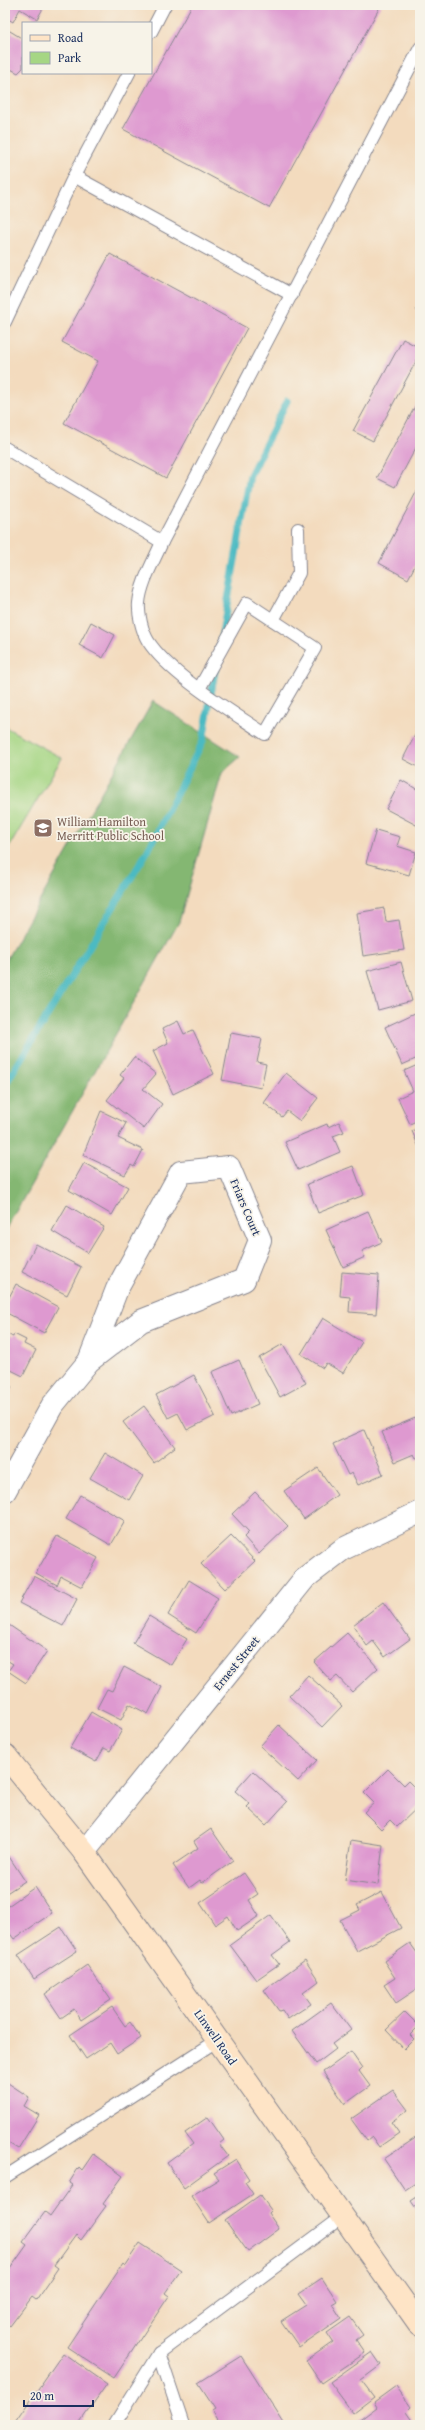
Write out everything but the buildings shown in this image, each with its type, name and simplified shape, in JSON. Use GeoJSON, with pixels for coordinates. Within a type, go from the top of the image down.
{"type":"FeatureCollection","features":[{"type":"Feature","properties":{"kind":"main road","name":"Linwell Road"},"geometry":{"type":"LineString","coordinates":[[5,1755],[84,1852],[420,2325]]}},
{"type":"Feature","properties":{"kind":"street","name":"Friars Court"},"geometry":{"type":"LineString","coordinates":[[5,1491],[52,1406],[89,1361],[141,1321],[244,1280],[260,1240],[229,1167],[181,1172],[117,1289],[89,1361]]}},
{"type":"Feature","properties":{"kind":"street","name":"Ernest Street"},"geometry":{"type":"LineString","coordinates":[[84,1852],[305,1578],[343,1550],[420,1512]]}},
{"type":"Feature","properties":{"kind":"lane"},"geometry":{"type":"LineString","coordinates":[[152,30],[166,5]]}},
{"type":"Feature","properties":{"kind":"lane"},"geometry":{"type":"LineString","coordinates":[[199,688],[248,602],[315,648],[265,734],[199,688],[159,655],[147,640],[141,623],[141,597],[162,542],[420,48]]}},
{"type":"Feature","properties":{"kind":"lane"},"geometry":{"type":"LineString","coordinates":[[5,322],[74,176],[128,74]]}},
{"type":"Feature","properties":{"kind":"lane"},"geometry":{"type":"LineString","coordinates":[[74,176],[292,295]]}},
{"type":"Feature","properties":{"kind":"lane"},"geometry":{"type":"LineString","coordinates":[[5,448],[162,542]]}},
{"type":"Feature","properties":{"kind":"lane"},"geometry":{"type":"LineString","coordinates":[[273,620],[299,573],[298,529]]}},
{"type":"Feature","properties":{"kind":"lane"},"geometry":{"type":"LineString","coordinates":[[5,2177],[218,2040]]}},
{"type":"Feature","properties":{"kind":"lane"},"geometry":{"type":"LineString","coordinates":[[114,2425],[159,2353],[342,2217]]}},
{"type":"Feature","properties":{"kind":"lane"},"geometry":{"type":"LineString","coordinates":[[159,2353],[184,2425]]}},
{"type":"Feature","properties":{"kind":"green space"},"geometry":{"type":"Polygon","coordinates":[[[153,701],[240,757],[222,773],[179,922],[5,1231],[5,962],[153,701]]]}},
{"type":"Feature","properties":{"kind":"green space"},"geometry":{"type":"Polygon","coordinates":[[[5,727],[62,758],[5,854],[5,727]]]}},
{"type":"Feature","properties":{"kind":"waterway"},"geometry":{"type":"LineString","coordinates":[[220,645],[250,475],[287,401]]}},
{"type":"Feature","properties":{"kind":"waterway"},"geometry":{"type":"LineString","coordinates":[[5,1085],[147,852],[203,741],[216,665]]}},
{"type":"Feature","properties":{"kind":"place","name":"William Hamilton Merritt Public School"},"geometry":{"type":"Point","coordinates":[43,828]}}]}
